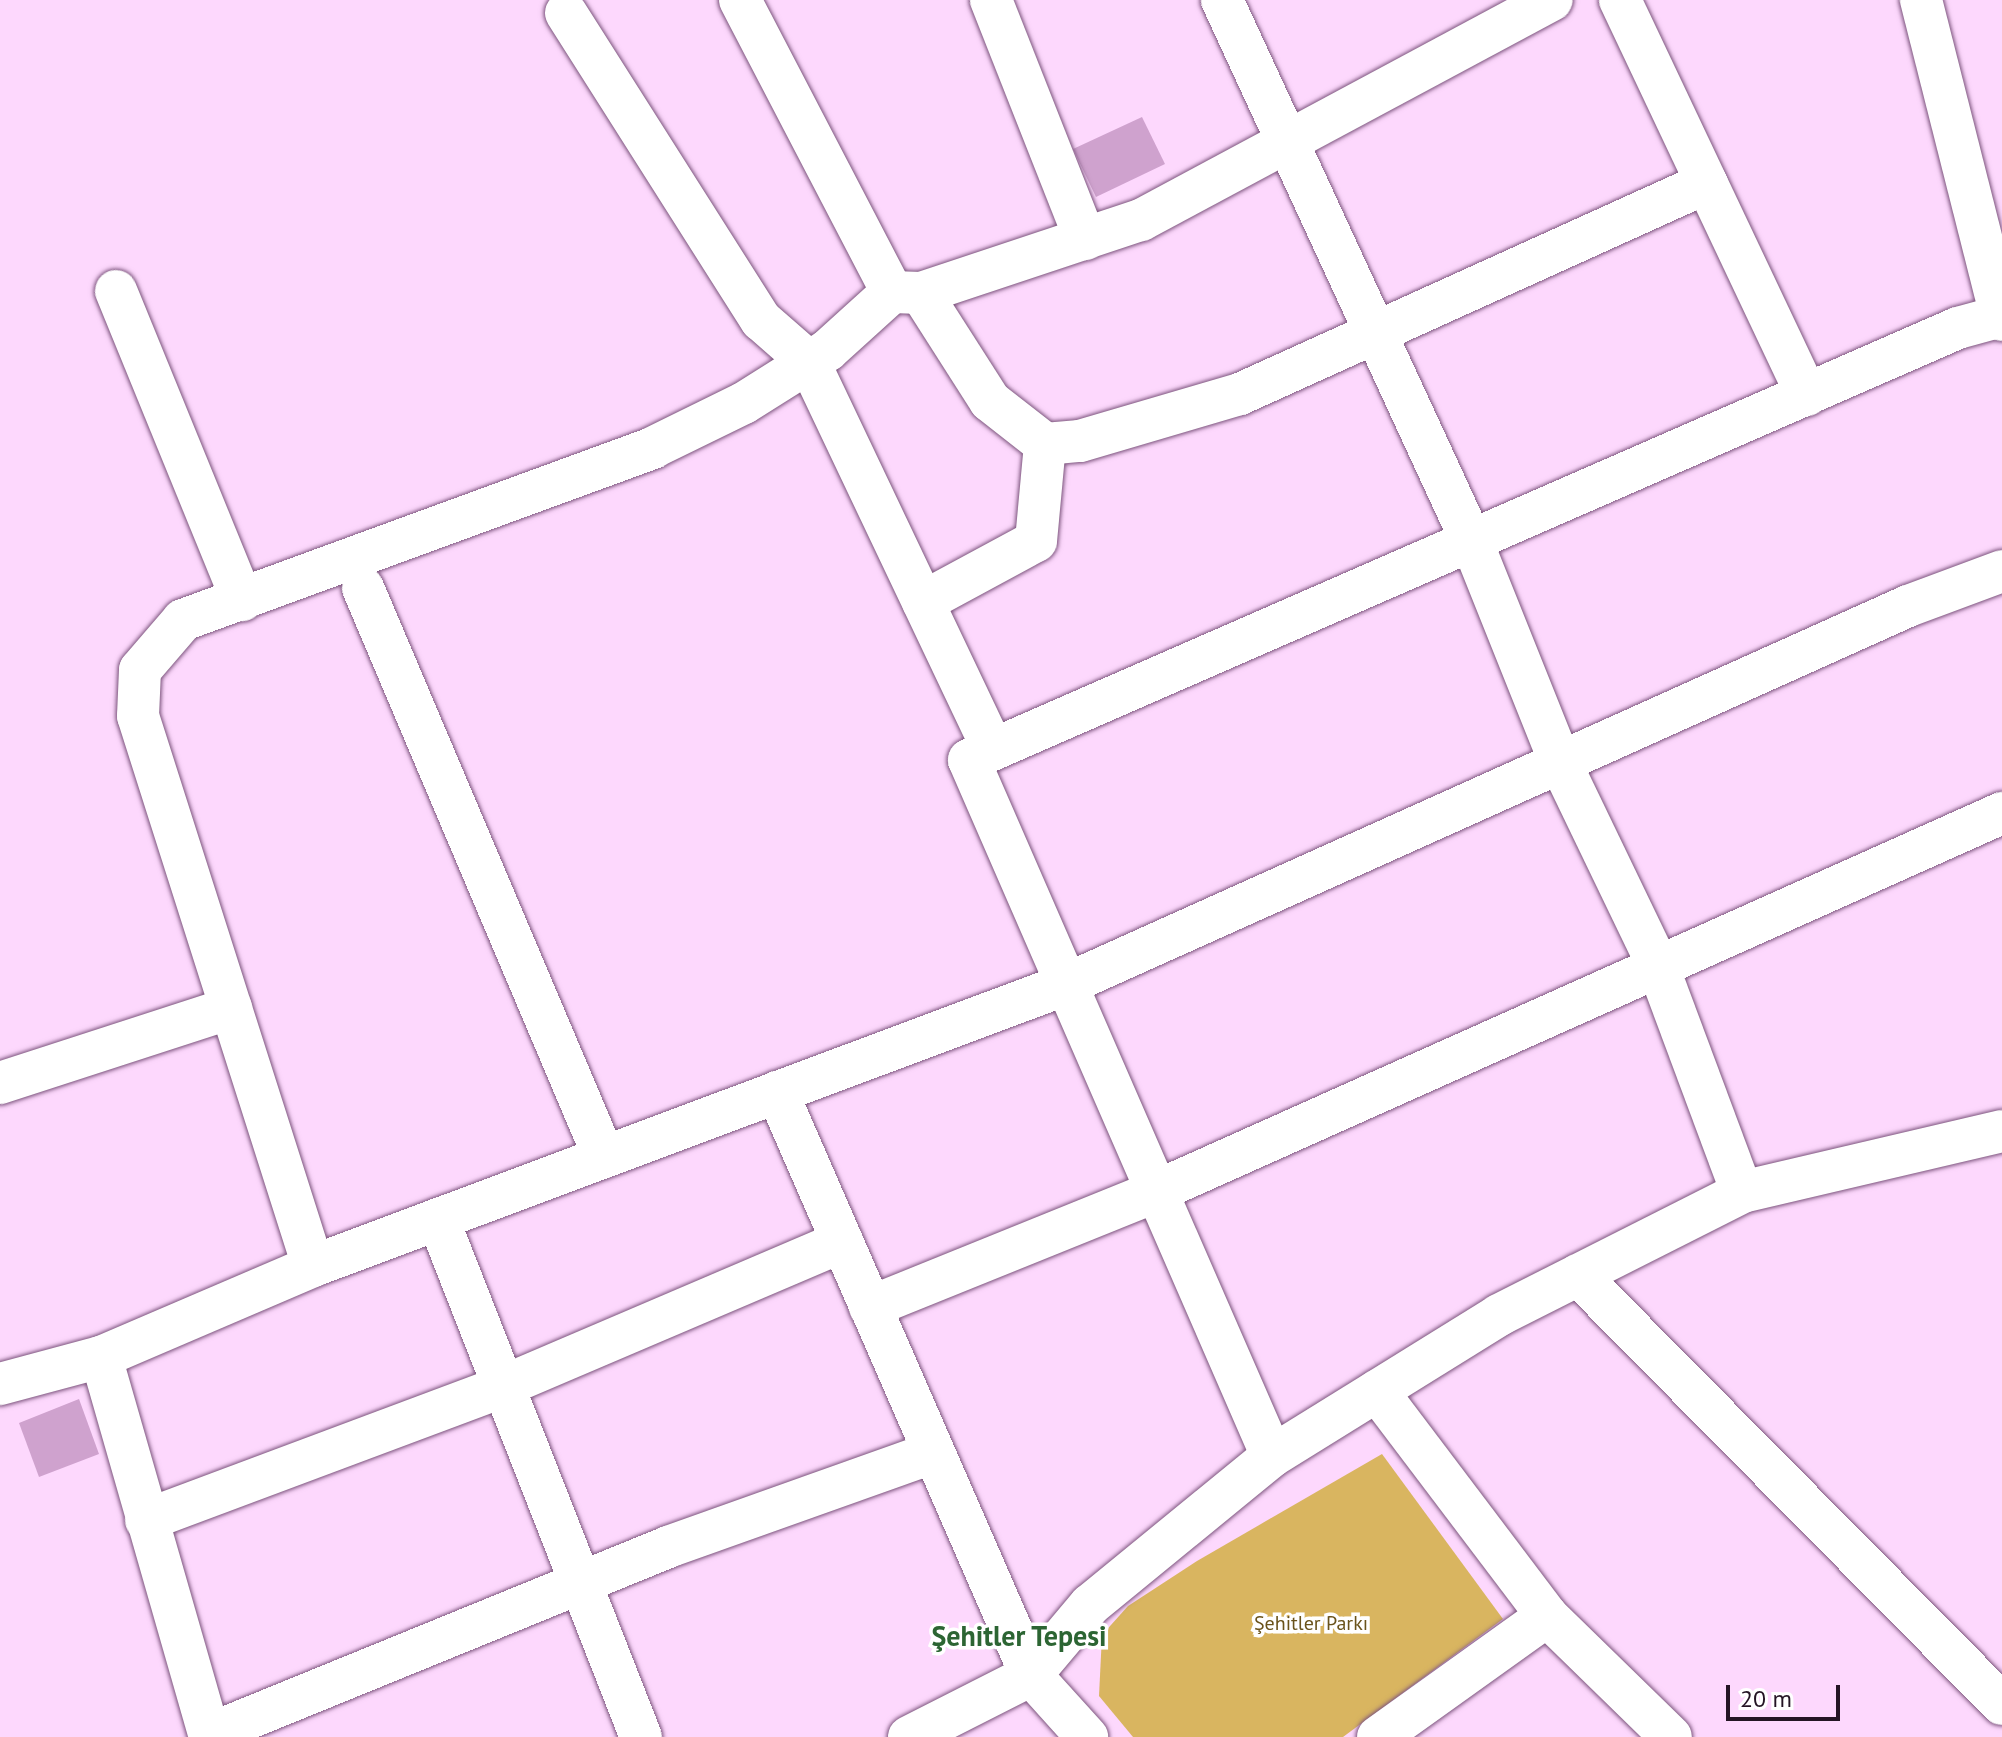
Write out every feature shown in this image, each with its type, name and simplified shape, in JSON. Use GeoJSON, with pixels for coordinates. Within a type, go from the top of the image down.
{"type":"FeatureCollection","features":[{"type":"Feature","properties":{"kind":"street"},"geometry":{"type":"LineString","coordinates":[[740,0],[906,292],[990,401],[1045,444],[1080,441],[1240,394],[1706,183]]}},
{"type":"Feature","properties":{"kind":"street"},"geometry":{"type":"LineString","coordinates":[[991,0],[1085,239]]}},
{"type":"Feature","properties":{"kind":"street"},"geometry":{"type":"LineString","coordinates":[[1222,0],[1472,542],[1560,762],[1657,964],[1742,1192]]}},
{"type":"Feature","properties":{"kind":"street"},"geometry":{"type":"LineString","coordinates":[[313,1266],[138,716],[140,670],[183,620],[652,448],[809,362],[906,292],[1141,220],[1552,0]]}},
{"type":"Feature","properties":{"kind":"street"},"geometry":{"type":"LineString","coordinates":[[1620,0],[1807,395]]}},
{"type":"Feature","properties":{"kind":"street"},"geometry":{"type":"LineString","coordinates":[[1272,1456],[969,760],[1807,395],[2002,318],[1921,0]]}},
{"type":"Feature","properties":{"kind":"street"},"geometry":{"type":"LineString","coordinates":[[566,13],[761,320],[809,362],[993,750]]}},
{"type":"Feature","properties":{"kind":"street"},"geometry":{"type":"LineString","coordinates":[[116,291],[242,600]]}},
{"type":"Feature","properties":{"kind":"street"},"geometry":{"type":"LineString","coordinates":[[923,602],[1036,541],[1045,444]]}},
{"type":"Feature","properties":{"kind":"street"},"geometry":{"type":"LineString","coordinates":[[0,1384],[101,1357],[313,1266],[1067,984],[1560,762],[2002,571]]}},
{"type":"Feature","properties":{"kind":"street"},"geometry":{"type":"LineString","coordinates":[[363,588],[604,1157]]}},
{"type":"Feature","properties":{"kind":"street"},"geometry":{"type":"LineString","coordinates":[[870,1307],[1157,1191],[1657,964],[2002,813]]}},
{"type":"Feature","properties":{"kind":"street"},"geometry":{"type":"LineString","coordinates":[[0,1083],[231,1008]]}},
{"type":"Feature","properties":{"kind":"street"},"geometry":{"type":"LineString","coordinates":[[777,1092],[1031,1675],[1087,1737]]}},
{"type":"Feature","properties":{"kind":"street"},"geometry":{"type":"LineString","coordinates":[[909,1737],[1031,1675],[1090,1605],[1272,1456],[1377,1391],[1578,1275],[1742,1192],[2002,1132]]}},
{"type":"Feature","properties":{"kind":"street"},"geometry":{"type":"LineString","coordinates":[[438,1219],[499,1388],[576,1584],[641,1737]]}},
{"type":"Feature","properties":{"kind":"street"},"geometry":{"type":"LineString","coordinates":[[146,1520],[499,1388],[842,1242]]}},
{"type":"Feature","properties":{"kind":"street"},"geometry":{"type":"LineString","coordinates":[[1578,1275],[2002,1704]]}},
{"type":"Feature","properties":{"kind":"street"},"geometry":{"type":"LineString","coordinates":[[101,1357],[210,1736],[576,1584],[932,1453]]}},
{"type":"Feature","properties":{"kind":"street"},"geometry":{"type":"LineString","coordinates":[[1377,1391],[1547,1616],[1671,1737]]}},
{"type":"Feature","properties":{"kind":"street"},"geometry":{"type":"LineString","coordinates":[[1378,1737],[1547,1616]]}},
{"type":"Feature","properties":{"kind":"green space","name":"Şehitler Parkı"},"geometry":{"type":"Polygon","coordinates":[[[1382,1454],[1503,1619],[1343,1737],[1133,1737],[1099,1696],[1102,1635],[1128,1606],[1197,1561],[1382,1454]]]}},
{"type":"Feature","properties":{"kind":"building"},"geometry":{"type":"Polygon","coordinates":[[[1142,117],[1165,164],[1096,197],[1073,149],[1142,117]]]}},
{"type":"Feature","properties":{"kind":"building"},"geometry":{"type":"Polygon","coordinates":[[[79,1399],[99,1454],[39,1477],[19,1423],[79,1399]]]}},
{"type":"Feature","properties":{"kind":"district","name":"Şehitler Tepesi"},"geometry":{"type":"Point","coordinates":[1019,1636]}}]}
